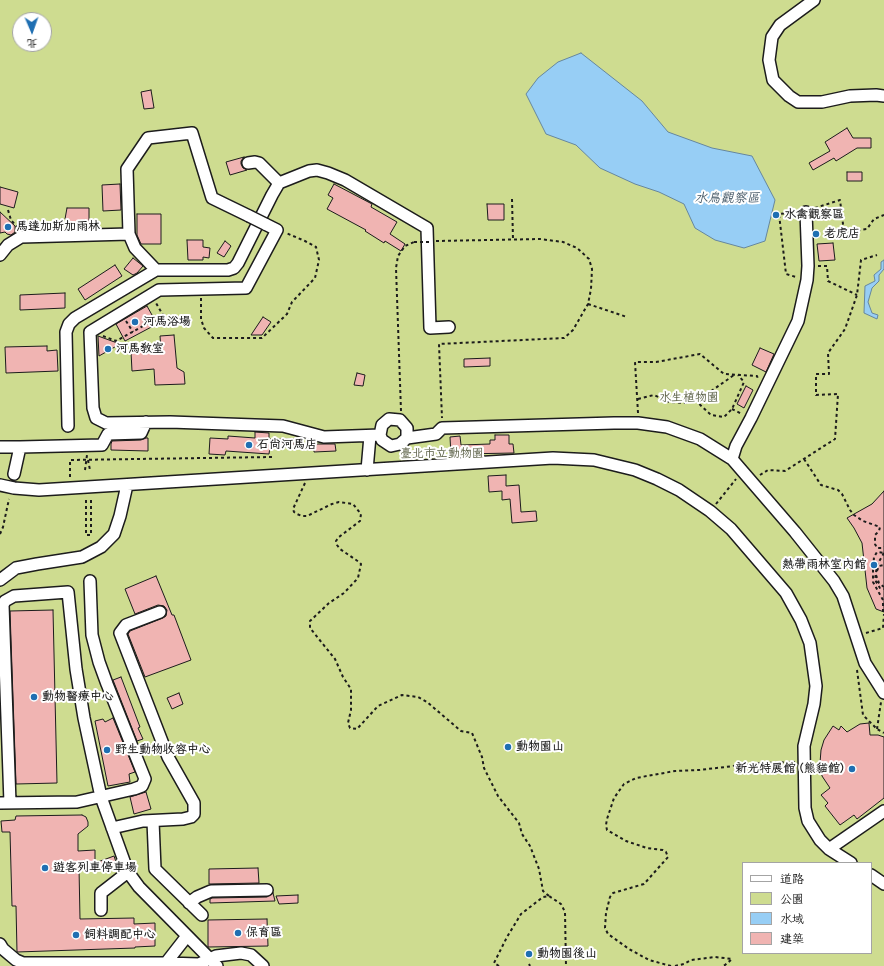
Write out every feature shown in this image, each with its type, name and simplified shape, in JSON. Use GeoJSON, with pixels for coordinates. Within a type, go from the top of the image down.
{"type":"FeatureCollection","features":[{"type":"Feature","properties":{"kind":"street"},"geometry":{"type":"LineString","coordinates":[[814,0],[780,25],[772,37],[769,60],[773,80],[789,96],[798,102],[822,102],[850,96],[884,96]]}},
{"type":"Feature","properties":{"kind":"street"},"geometry":{"type":"LineString","coordinates":[[156,270],[135,248],[129,234],[127,169],[148,138],[192,133],[212,198],[277,230],[246,288],[159,290],[90,332],[93,408],[96,418],[106,423],[146,422],[283,426],[324,438],[375,436],[391,446],[400,444],[407,438],[436,434],[442,428],[638,423],[667,427],[700,439],[732,459],[834,581],[843,596],[865,663],[883,692]]}},
{"type":"Feature","properties":{"kind":"street"},"geometry":{"type":"LineString","coordinates":[[248,164],[255,162],[259,163],[279,183]]}},
{"type":"Feature","properties":{"kind":"street"},"geometry":{"type":"LineString","coordinates":[[68,426],[66,332],[69,324],[75,318],[156,270],[228,270],[234,268],[279,183],[309,171],[317,170],[345,180],[427,228],[430,328],[449,327]]}},
{"type":"Feature","properties":{"kind":"street"},"geometry":{"type":"LineString","coordinates":[[732,459],[736,446],[798,321],[807,280],[808,266],[806,212]]}},
{"type":"Feature","properties":{"kind":"street"},"geometry":{"type":"LineString","coordinates":[[0,255],[8,246],[21,237],[129,234]]}},
{"type":"Feature","properties":{"kind":"street"},"geometry":{"type":"LineString","coordinates":[[367,470],[375,436],[382,425],[389,419],[400,420],[407,428],[407,438]]}},
{"type":"Feature","properties":{"kind":"street"},"geometry":{"type":"LineString","coordinates":[[0,447],[102,445],[108,434],[141,433],[146,422]]}},
{"type":"Feature","properties":{"kind":"street"},"geometry":{"type":"LineString","coordinates":[[14,474],[20,447]]}},
{"type":"Feature","properties":{"kind":"street"},"geometry":{"type":"LineString","coordinates":[[0,485],[27,490],[70,488],[553,458],[594,460],[628,468],[657,479],[679,490],[710,511],[731,529],[775,579],[792,601],[807,632],[816,686],[814,704],[804,746],[805,808],[808,821],[820,840],[829,849],[849,862]]}},
{"type":"Feature","properties":{"kind":"street"},"geometry":{"type":"LineString","coordinates":[[0,580],[16,568],[82,557],[102,547],[114,534],[127,485]]}},
{"type":"Feature","properties":{"kind":"street"},"geometry":{"type":"LineString","coordinates":[[90,581],[92,635],[99,662],[145,779],[142,786],[134,789],[101,796],[77,802],[5,803],[3,605],[14,596],[68,592],[76,668],[84,718],[101,796],[128,872],[139,887],[213,962]]}},
{"type":"Feature","properties":{"kind":"street"},"geometry":{"type":"LineString","coordinates":[[112,828],[132,823],[191,817],[194,814],[194,803],[168,757],[120,633],[126,625],[160,612]]}},
{"type":"Feature","properties":{"kind":"street"},"geometry":{"type":"LineString","coordinates":[[829,849],[884,811]]}},
{"type":"Feature","properties":{"kind":"street"},"geometry":{"type":"LineString","coordinates":[[152,821],[155,869],[202,916]]}},
{"type":"Feature","properties":{"kind":"street"},"geometry":{"type":"LineString","coordinates":[[101,910],[101,893],[128,872]]}},
{"type":"Feature","properties":{"kind":"street"},"geometry":{"type":"LineString","coordinates":[[872,876],[884,884]]}},
{"type":"Feature","properties":{"kind":"street"},"geometry":{"type":"LineString","coordinates":[[189,903],[211,891],[267,890]]}},
{"type":"Feature","properties":{"kind":"street"},"geometry":{"type":"LineString","coordinates":[[166,964],[187,936]]}},
{"type":"Feature","properties":{"kind":"street"},"geometry":{"type":"LineString","coordinates":[[0,944],[3,949],[16,960],[23,963],[199,964],[213,962]]}},
{"type":"Feature","properties":{"kind":"street"},"geometry":{"type":"LineString","coordinates":[[213,962],[216,956],[241,953],[250,955],[263,966]]}},
{"type":"Feature","properties":{"kind":"path"},"geometry":{"type":"LineString","coordinates":[[512,199],[513,239]]}},
{"type":"Feature","properties":{"kind":"path"},"geometry":{"type":"LineString","coordinates":[[807,280],[786,274],[780,214],[806,212],[840,200],[844,232],[867,229],[874,219],[884,215]]}},
{"type":"Feature","properties":{"kind":"path"},"geometry":{"type":"LineString","coordinates":[[8,210],[11,220],[19,230],[21,237]]}},
{"type":"Feature","properties":{"kind":"path"},"geometry":{"type":"LineString","coordinates":[[202,289],[201,319],[204,328],[213,338],[262,338],[288,314],[292,302],[315,278],[319,260],[316,247],[277,230]]}},
{"type":"Feature","properties":{"kind":"path"},"geometry":{"type":"LineString","coordinates":[[400,420],[402,407],[396,268],[398,256],[405,246],[414,242],[540,238],[563,242],[577,248],[589,259],[592,269],[591,289],[588,304],[572,330],[564,338],[439,344],[442,428]]}},
{"type":"Feature","properties":{"kind":"path"},"geometry":{"type":"LineString","coordinates":[[752,482],[768,470],[786,470],[835,439],[838,394],[816,395],[816,374],[829,374],[828,353],[845,329],[857,295],[861,260],[877,255]]}},
{"type":"Feature","properties":{"kind":"path"},"geometry":{"type":"LineString","coordinates":[[827,266],[828,281],[857,295]]}},
{"type":"Feature","properties":{"kind":"path"},"geometry":{"type":"LineString","coordinates":[[588,304],[626,317]]}},
{"type":"Feature","properties":{"kind":"path"},"geometry":{"type":"LineString","coordinates":[[116,341],[163,315]]}},
{"type":"Feature","properties":{"kind":"path"},"geometry":{"type":"LineString","coordinates":[[638,423],[636,362],[656,362],[700,354],[724,374],[757,376],[765,388]]}},
{"type":"Feature","properties":{"kind":"path"},"geometry":{"type":"LineString","coordinates":[[638,399],[654,395],[669,402],[686,403],[695,400],[736,375]]}},
{"type":"Feature","properties":{"kind":"path"},"geometry":{"type":"LineString","coordinates":[[695,400],[711,415],[724,417],[732,409],[744,382],[736,375]]}},
{"type":"Feature","properties":{"kind":"path"},"geometry":{"type":"LineString","coordinates":[[87,445],[90,470]]}},
{"type":"Feature","properties":{"kind":"path"},"geometry":{"type":"LineString","coordinates":[[70,488],[70,460],[272,457]]}},
{"type":"Feature","properties":{"kind":"path"},"geometry":{"type":"LineString","coordinates":[[85,470],[88,459]]}},
{"type":"Feature","properties":{"kind":"path"},"geometry":{"type":"LineString","coordinates":[[804,459],[822,485],[838,490],[842,494],[854,515],[863,521],[880,527],[879,531],[875,535],[875,544],[877,548],[884,547]]}},
{"type":"Feature","properties":{"kind":"path"},"geometry":{"type":"LineString","coordinates":[[310,473],[293,509],[294,512],[302,516],[308,516],[339,502],[353,504],[361,514],[360,521],[339,536],[336,542],[340,549],[361,564],[358,578],[344,593],[310,621],[310,628],[335,659],[343,677],[351,689],[352,702],[348,723],[350,728],[357,729],[378,706],[402,695],[418,697],[428,702],[462,731],[472,733],[482,756],[484,768],[498,796],[519,823],[522,834],[530,846],[539,869],[544,891],[548,896],[561,904],[565,912],[566,966]]}},
{"type":"Feature","properties":{"kind":"path"},"geometry":{"type":"LineString","coordinates":[[710,511],[735,481]]}},
{"type":"Feature","properties":{"kind":"path"},"geometry":{"type":"LineString","coordinates":[[0,534],[3,528],[9,498]]}},
{"type":"Feature","properties":{"kind":"path"},"geometry":{"type":"LineString","coordinates":[[86,500],[86,536],[91,535],[91,500]]}},
{"type":"Feature","properties":{"kind":"path"},"geometry":{"type":"LineString","coordinates":[[856,636],[883,629],[883,600],[873,582],[874,557],[877,552],[884,553],[877,565],[875,580],[880,588],[884,588]]}},
{"type":"Feature","properties":{"kind":"path"},"geometry":{"type":"LineString","coordinates":[[884,564],[879,566],[876,577],[884,588]]}},
{"type":"Feature","properties":{"kind":"path"},"geometry":{"type":"LineString","coordinates":[[865,663],[857,670],[863,715],[877,729],[884,733]]}},
{"type":"Feature","properties":{"kind":"path"},"geometry":{"type":"LineString","coordinates":[[877,729],[883,692]]}},
{"type":"Feature","properties":{"kind":"path"},"geometry":{"type":"LineString","coordinates":[[671,966],[649,960],[629,949],[608,934],[605,928],[606,913],[610,897],[614,893],[644,884],[668,857],[666,852],[663,850],[647,848],[626,841],[607,830],[607,819],[617,793],[628,780],[659,774],[760,763],[804,762]]}},
{"type":"Feature","properties":{"kind":"path"},"geometry":{"type":"LineString","coordinates":[[499,966],[494,963],[506,936],[521,914],[543,897],[548,896]]}},
{"type":"Feature","properties":{"kind":"path"},"geometry":{"type":"LineString","coordinates":[[675,966],[684,964],[691,960],[715,958],[732,959],[725,965],[721,966]]}},
{"type":"Feature","properties":{"kind":"green space","name":"臺北市立動物園"},"geometry":{"type":"Polygon","coordinates":[[[0,0],[884,0],[884,966],[0,966],[0,0]]]}},
{"type":"Feature","properties":{"kind":"water","name":"水鳥觀察區"},"geometry":{"type":"Polygon","coordinates":[[[581,53],[642,101],[668,132],[712,148],[752,156],[775,200],[765,241],[744,248],[715,240],[695,228],[684,204],[600,168],[576,145],[546,134],[526,94],[538,78],[558,62],[581,53]]]}},
{"type":"Feature","properties":{"kind":"water"},"geometry":{"type":"Polygon","coordinates":[[[884,260],[884,269],[879,275],[879,281],[872,288],[868,302],[872,313],[878,315],[877,319],[864,313],[865,286],[875,281],[874,275],[881,269],[881,262],[884,260]]]}},
{"type":"Feature","properties":{"kind":"building"},"geometry":{"type":"Polygon","coordinates":[[[151,90],[154,108],[144,109],[141,92],[151,90]]]}},
{"type":"Feature","properties":{"kind":"building"},"geometry":{"type":"Polygon","coordinates":[[[847,128],[853,138],[871,138],[871,148],[857,148],[836,161],[834,158],[813,170],[809,163],[830,151],[825,142],[847,128]]]}},
{"type":"Feature","properties":{"kind":"building"},"geometry":{"type":"Polygon","coordinates":[[[244,157],[241,164],[243,168],[247,170],[230,175],[226,162],[244,157]]]}},
{"type":"Feature","properties":{"kind":"building"},"geometry":{"type":"Polygon","coordinates":[[[847,172],[862,172],[862,181],[847,181],[847,172]]]}},
{"type":"Feature","properties":{"kind":"building"},"geometry":{"type":"Polygon","coordinates":[[[120,184],[121,210],[103,211],[102,185],[120,184]]]}},
{"type":"Feature","properties":{"kind":"building"},"geometry":{"type":"Polygon","coordinates":[[[334,184],[372,204],[371,207],[397,222],[390,234],[405,244],[401,251],[385,241],[384,243],[365,231],[366,230],[327,209],[333,198],[328,195],[334,184]]]}},
{"type":"Feature","properties":{"kind":"building"},"geometry":{"type":"Polygon","coordinates":[[[0,187],[18,192],[14,208],[0,204],[0,187]]]}},
{"type":"Feature","properties":{"kind":"building"},"geometry":{"type":"Polygon","coordinates":[[[487,204],[504,204],[504,220],[488,220],[487,204]]]}},
{"type":"Feature","properties":{"kind":"building"},"geometry":{"type":"Polygon","coordinates":[[[67,208],[89,208],[89,226],[72,227],[65,219],[67,208]]]}},
{"type":"Feature","properties":{"kind":"building","name":"馬達加斯加雨林"},"geometry":{"type":"Polygon","coordinates":[[[0,212],[15,226],[15,232],[11,235],[5,232],[0,233],[0,212]]]}},
{"type":"Feature","properties":{"kind":"building"},"geometry":{"type":"Polygon","coordinates":[[[137,214],[161,214],[161,244],[141,244],[137,235],[137,214]]]}},
{"type":"Feature","properties":{"kind":"building"},"geometry":{"type":"Polygon","coordinates":[[[187,240],[203,240],[203,247],[210,248],[209,258],[203,257],[203,260],[188,260],[187,240]]]}},
{"type":"Feature","properties":{"kind":"building"},"geometry":{"type":"Polygon","coordinates":[[[225,241],[231,246],[224,257],[217,253],[225,241]]]}},
{"type":"Feature","properties":{"kind":"building"},"geometry":{"type":"Polygon","coordinates":[[[833,243],[835,260],[819,261],[817,244],[833,243]]]}},
{"type":"Feature","properties":{"kind":"building"},"geometry":{"type":"Polygon","coordinates":[[[133,258],[143,266],[133,275],[124,269],[133,258]]]}},
{"type":"Feature","properties":{"kind":"building"},"geometry":{"type":"Polygon","coordinates":[[[115,265],[122,276],[85,300],[78,289],[115,265]]]}},
{"type":"Feature","properties":{"kind":"building"},"geometry":{"type":"Polygon","coordinates":[[[65,293],[65,308],[20,310],[20,295],[65,293]]]}},
{"type":"Feature","properties":{"kind":"building","name":"河馬浴場"},"geometry":{"type":"Polygon","coordinates":[[[147,306],[157,324],[125,341],[116,324],[147,306]]]}},
{"type":"Feature","properties":{"kind":"building"},"geometry":{"type":"Polygon","coordinates":[[[263,317],[271,322],[262,335],[251,335],[263,317]]]}},
{"type":"Feature","properties":{"kind":"building"},"geometry":{"type":"Polygon","coordinates":[[[174,335],[177,368],[184,372],[185,384],[155,385],[154,369],[132,371],[131,352],[161,349],[160,336],[174,335]]]}},
{"type":"Feature","properties":{"kind":"building","name":"河馬教室"},"geometry":{"type":"Polygon","coordinates":[[[98,336],[120,344],[99,356],[98,336]]]}},
{"type":"Feature","properties":{"kind":"building"},"geometry":{"type":"Polygon","coordinates":[[[47,346],[47,351],[57,350],[58,371],[6,373],[5,347],[47,346]]]}},
{"type":"Feature","properties":{"kind":"building"},"geometry":{"type":"Polygon","coordinates":[[[760,348],[774,354],[766,372],[752,365],[760,348]]]}},
{"type":"Feature","properties":{"kind":"building"},"geometry":{"type":"Polygon","coordinates":[[[490,358],[490,366],[464,367],[464,359],[490,358]]]}},
{"type":"Feature","properties":{"kind":"building"},"geometry":{"type":"Polygon","coordinates":[[[357,373],[365,375],[363,386],[354,385],[357,373]]]}},
{"type":"Feature","properties":{"kind":"building"},"geometry":{"type":"Polygon","coordinates":[[[746,386],[753,390],[744,408],[737,404],[746,386]]]}},
{"type":"Feature","properties":{"kind":"building"},"geometry":{"type":"Polygon","coordinates":[[[255,432],[269,433],[269,439],[294,439],[294,447],[270,447],[269,454],[226,451],[225,455],[209,454],[210,438],[228,439],[228,436],[255,438],[255,432]]]}},
{"type":"Feature","properties":{"kind":"building"},"geometry":{"type":"Polygon","coordinates":[[[495,435],[509,435],[509,444],[513,444],[514,453],[461,454],[461,456],[451,456],[450,437],[460,436],[461,445],[490,444],[490,440],[495,440],[495,435]]]}},
{"type":"Feature","properties":{"kind":"building"},"geometry":{"type":"Polygon","coordinates":[[[148,438],[148,451],[111,450],[112,441],[141,440],[148,438]]]}},
{"type":"Feature","properties":{"kind":"building"},"geometry":{"type":"Polygon","coordinates":[[[314,444],[335,444],[336,451],[314,452],[314,444]]]}},
{"type":"Feature","properties":{"kind":"building"},"geometry":{"type":"Polygon","coordinates":[[[506,475],[506,486],[519,485],[521,512],[536,511],[537,521],[512,523],[510,499],[502,500],[502,491],[489,492],[488,476],[506,475]]]}},
{"type":"Feature","properties":{"kind":"building","name":"熱帶雨林室內館"},"geometry":{"type":"Polygon","coordinates":[[[884,491],[884,612],[876,609],[867,588],[862,543],[847,518],[872,504],[884,491]]]}},
{"type":"Feature","properties":{"kind":"building"},"geometry":{"type":"Polygon","coordinates":[[[156,576],[172,615],[174,615],[191,660],[145,677],[128,634],[130,631],[163,618],[166,616],[167,610],[164,606],[158,605],[135,614],[125,589],[156,576]]]}},
{"type":"Feature","properties":{"kind":"building","name":"動物醫療中心"},"geometry":{"type":"Polygon","coordinates":[[[53,610],[57,783],[16,784],[10,611],[53,610]]]}},
{"type":"Feature","properties":{"kind":"building"},"geometry":{"type":"Polygon","coordinates":[[[121,677],[143,739],[137,741],[113,680],[121,677]]]}},
{"type":"Feature","properties":{"kind":"building"},"geometry":{"type":"Polygon","coordinates":[[[179,693],[183,704],[172,709],[167,698],[179,693]]]}},
{"type":"Feature","properties":{"kind":"building"},"geometry":{"type":"Polygon","coordinates":[[[113,718],[135,772],[129,774],[130,782],[108,786],[95,721],[103,719],[105,722],[113,718]]]}},
{"type":"Feature","properties":{"kind":"building","name":"新光特展館 (熊貓館)"},"geometry":{"type":"Polygon","coordinates":[[[869,723],[870,735],[884,737],[884,798],[857,819],[854,815],[840,825],[825,806],[828,803],[821,795],[830,788],[822,776],[820,763],[821,750],[824,740],[833,726],[839,730],[841,726],[847,732],[860,724],[869,723]]]}},
{"type":"Feature","properties":{"kind":"building"},"geometry":{"type":"Polygon","coordinates":[[[146,792],[151,809],[134,814],[130,797],[146,792]]]}},
{"type":"Feature","properties":{"kind":"building"},"geometry":{"type":"Polygon","coordinates":[[[82,815],[86,817],[88,826],[78,834],[78,851],[95,850],[95,863],[114,856],[117,865],[109,868],[79,868],[80,919],[134,918],[134,924],[155,923],[155,946],[17,952],[16,906],[12,906],[10,832],[2,832],[1,821],[15,820],[16,816],[82,815]]]}},
{"type":"Feature","properties":{"kind":"building"},"geometry":{"type":"Polygon","coordinates":[[[258,868],[259,883],[209,884],[209,869],[258,868]]]}},
{"type":"Feature","properties":{"kind":"building"},"geometry":{"type":"Polygon","coordinates":[[[273,893],[275,901],[210,903],[210,899],[212,898],[267,897],[273,893]]]}},
{"type":"Feature","properties":{"kind":"building"},"geometry":{"type":"Polygon","coordinates":[[[298,895],[298,903],[279,904],[276,896],[298,895]]]}},
{"type":"Feature","properties":{"kind":"building","name":"保育區"},"geometry":{"type":"Polygon","coordinates":[[[267,919],[268,946],[208,947],[208,920],[267,919]]]}},
{"type":"Feature","properties":{"kind":"place","name":"水禽觀察區"},"geometry":{"type":"Point","coordinates":[776,215]}},
{"type":"Feature","properties":{"kind":"place","name":"馬達加斯加雨林"},"geometry":{"type":"Point","coordinates":[8,227]}},
{"type":"Feature","properties":{"kind":"place","name":"老虎店"},"geometry":{"type":"Point","coordinates":[816,234]}},
{"type":"Feature","properties":{"kind":"place","name":"河馬浴場"},"geometry":{"type":"Point","coordinates":[135,322]}},
{"type":"Feature","properties":{"kind":"place","name":"河馬教室"},"geometry":{"type":"Point","coordinates":[108,349]}},
{"type":"Feature","properties":{"kind":"place","name":"石尚河馬店"},"geometry":{"type":"Point","coordinates":[249,445]}},
{"type":"Feature","properties":{"kind":"place","name":"熱帶雨林室內館"},"geometry":{"type":"Point","coordinates":[874,565]}},
{"type":"Feature","properties":{"kind":"place","name":"動物醫療中心"},"geometry":{"type":"Point","coordinates":[34,697]}},
{"type":"Feature","properties":{"kind":"place","name":"動物園山"},"geometry":{"type":"Point","coordinates":[508,747]}},
{"type":"Feature","properties":{"kind":"place","name":"野生動物收容中心"},"geometry":{"type":"Point","coordinates":[107,750]}},
{"type":"Feature","properties":{"kind":"place","name":"新光特展館 (熊貓館)"},"geometry":{"type":"Point","coordinates":[852,769]}},
{"type":"Feature","properties":{"kind":"place","name":"遊客列車停車場"},"geometry":{"type":"Point","coordinates":[45,868]}},
{"type":"Feature","properties":{"kind":"place","name":"保育區"},"geometry":{"type":"Point","coordinates":[238,933]}},
{"type":"Feature","properties":{"kind":"place","name":"飼料調配中心"},"geometry":{"type":"Point","coordinates":[76,935]}},
{"type":"Feature","properties":{"kind":"place","name":"動物園後山"},"geometry":{"type":"Point","coordinates":[529,954]}},
{"type":"Feature","properties":{"kind":"park label","name":"水生植物園"},"geometry":{"type":"Point","coordinates":[689,398]}}]}
